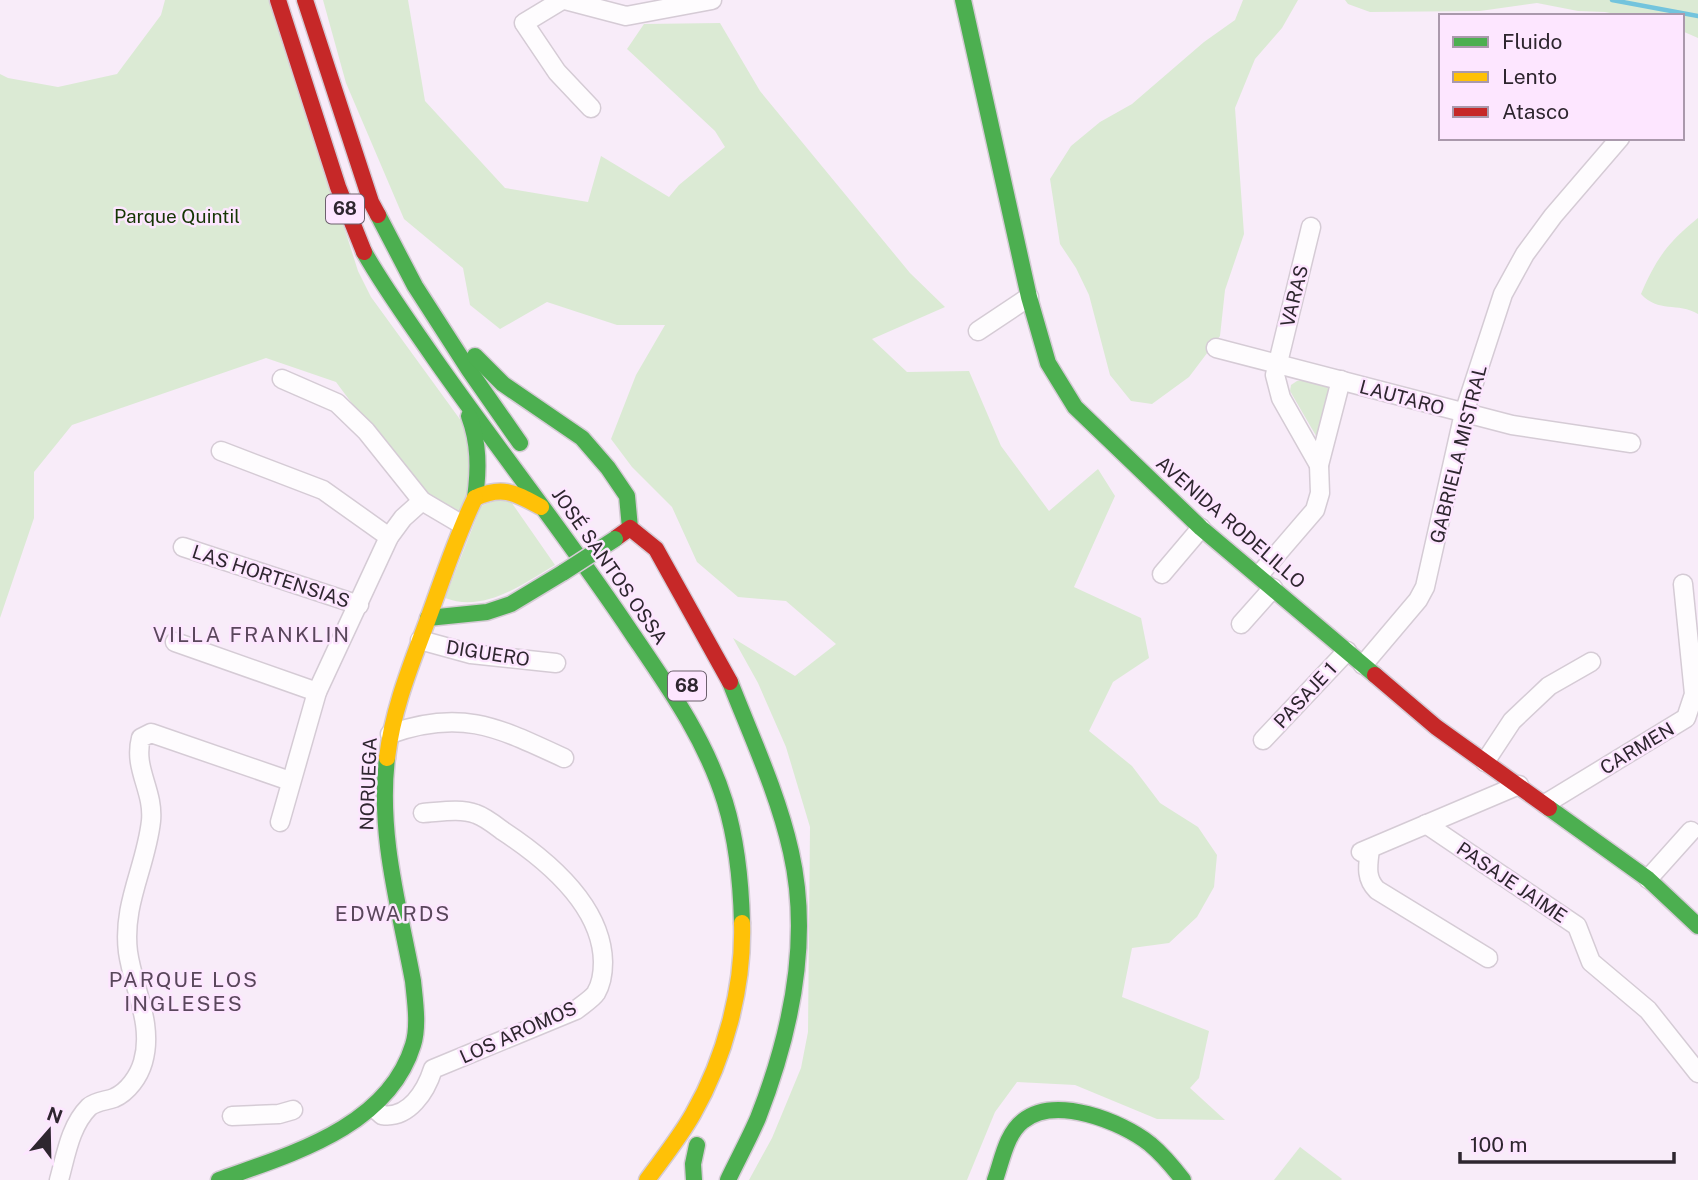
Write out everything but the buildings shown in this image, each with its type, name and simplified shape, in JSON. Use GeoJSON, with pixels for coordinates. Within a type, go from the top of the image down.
{"type":"FeatureCollection","features":[{"type":"Feature","properties":{"kind":"main road","name":"JOSÉ SANTOS OSSA"},"geometry":{"type":"LineString","coordinates":[[278,0],[348,218],[371,265],[460,396],[622,616],[697,734],[724,798],[740,866],[742,949],[739,976],[728,1029],[710,1079],[685,1127],[647,1180]]}},
{"type":"Feature","properties":{"kind":"main road","name":"68"},"geometry":{"type":"LineString","coordinates":[[305,0],[371,202],[415,286],[469,370],[533,461]]}},
{"type":"Feature","properties":{"kind":"main road","name":"AVENIDA RODELILLO"},"geometry":{"type":"LineString","coordinates":[[963,0],[1029,296],[1048,363],[1075,407],[1201,528],[1436,727],[1648,879],[1698,926]]}},
{"type":"Feature","properties":{"kind":"main road"},"geometry":{"type":"LineString","coordinates":[[415,286],[444,323],[503,384],[582,438],[608,468],[627,496],[630,528],[656,549],[725,670],[767,775],[791,853],[797,901],[797,943],[791,1008],[776,1068],[757,1120],[728,1180]]}},
{"type":"Feature","properties":{"kind":"main road"},"geometry":{"type":"LineString","coordinates":[[460,396],[476,433],[480,462],[475,498]]}},
{"type":"Feature","properties":{"kind":"main road"},"geometry":{"type":"LineString","coordinates":[[475,498],[486,492],[503,489],[546,510]]}},
{"type":"Feature","properties":{"kind":"main road","name":"NORUEGA"},"geometry":{"type":"LineString","coordinates":[[219,1180],[331,1135],[374,1108],[393,1089],[412,1051],[417,1023],[415,995],[384,817],[390,734],[401,689],[461,524],[475,498]]}},
{"type":"Feature","properties":{"kind":"main road"},"geometry":{"type":"LineString","coordinates":[[428,618],[487,612],[511,604],[630,528]]}},
{"type":"Feature","properties":{"kind":"main road","name":"JOSÉ SANTOS OSSA"},"geometry":{"type":"LineString","coordinates":[[589,540],[605,563]]}},
{"type":"Feature","properties":{"kind":"main road"},"geometry":{"type":"LineString","coordinates":[[727,761],[746,820]]}},
{"type":"Feature","properties":{"kind":"main road"},"geometry":{"type":"LineString","coordinates":[[721,1095],[735,1059]]}},
{"type":"Feature","properties":{"kind":"main road"},"geometry":{"type":"LineString","coordinates":[[995,1180],[1014,1131],[1023,1122],[1044,1112],[1060,1110],[1091,1116],[1133,1133],[1166,1159],[1183,1180]]}},
{"type":"Feature","properties":{"kind":"main road"},"geometry":{"type":"LineString","coordinates":[[677,1171],[697,1145],[706,1127]]}},
{"type":"Feature","properties":{"kind":"main road"},"geometry":{"type":"LineString","coordinates":[[694,1180],[692,1164],[697,1145]]}},
{"type":"Feature","properties":{"kind":"street"},"geometry":{"type":"LineString","coordinates":[[591,108],[556,72],[524,23],[564,0],[626,16],[712,0]]}},
{"type":"Feature","properties":{"kind":"street","name":"GABRIELA MISTRAL"},"geometry":{"type":"LineString","coordinates":[[1363,665],[1418,600],[1425,587],[1464,413],[1503,294],[1525,254],[1553,216],[1618,140]]}},
{"type":"Feature","properties":{"kind":"street","name":"VARAS"},"geometry":{"type":"LineString","coordinates":[[1311,227],[1275,375],[1281,398],[1319,465]]}},
{"type":"Feature","properties":{"kind":"street"},"geometry":{"type":"LineString","coordinates":[[978,331],[1029,296]]}},
{"type":"Feature","properties":{"kind":"street","name":"LAUTARO"},"geometry":{"type":"LineString","coordinates":[[1216,348],[1529,429],[1631,443]]}},
{"type":"Feature","properties":{"kind":"street"},"geometry":{"type":"LineString","coordinates":[[282,379],[337,403],[366,431],[422,501],[461,524]]}},
{"type":"Feature","properties":{"kind":"street"},"geometry":{"type":"LineString","coordinates":[[1259,575],[1315,510],[1320,494],[1319,465],[1341,380]]}},
{"type":"Feature","properties":{"kind":"street"},"geometry":{"type":"LineString","coordinates":[[220,451],[323,490],[388,537]]}},
{"type":"Feature","properties":{"kind":"street"},"geometry":{"type":"LineString","coordinates":[[280,822],[317,692],[388,537],[403,518],[422,501]]}},
{"type":"Feature","properties":{"kind":"street"},"geometry":{"type":"LineString","coordinates":[[1162,574],[1201,528]]}},
{"type":"Feature","properties":{"kind":"street","name":"LAS HORTENSIAS"},"geometry":{"type":"LineString","coordinates":[[183,547],[359,605]]}},
{"type":"Feature","properties":{"kind":"street","name":"CARMEN"},"geometry":{"type":"LineString","coordinates":[[1545,804],[1686,718],[1694,694],[1683,584]]}},
{"type":"Feature","properties":{"kind":"street"},"geometry":{"type":"LineString","coordinates":[[1241,624],[1273,588]]}},
{"type":"Feature","properties":{"kind":"street","name":"DIGUERO"},"geometry":{"type":"LineString","coordinates":[[420,640],[471,654],[556,663]]}},
{"type":"Feature","properties":{"kind":"street"},"geometry":{"type":"LineString","coordinates":[[175,642],[317,692]]}},
{"type":"Feature","properties":{"kind":"street","name":"PASAJE 1"},"geometry":{"type":"LineString","coordinates":[[1263,740],[1347,651]]}},
{"type":"Feature","properties":{"kind":"street"},"geometry":{"type":"LineString","coordinates":[[1485,762],[1512,721],[1549,686],[1591,662]]}},
{"type":"Feature","properties":{"kind":"street"},"geometry":{"type":"LineString","coordinates":[[390,734],[414,725],[470,722],[500,729],[564,758]]}},
{"type":"Feature","properties":{"kind":"street"},"geometry":{"type":"LineString","coordinates":[[59,1180],[78,1120],[92,1104],[117,1097],[134,1081],[144,1061],[146,1031],[128,953],[127,915],[146,849],[151,818],[148,790],[137,752],[141,738],[151,733],[290,782]]}},
{"type":"Feature","properties":{"kind":"street"},"geometry":{"type":"LineString","coordinates":[[1488,958],[1377,890],[1370,883],[1364,851],[1519,785]]}},
{"type":"Feature","properties":{"kind":"street","name":"LOS AROMOS"},"geometry":{"type":"LineString","coordinates":[[374,1108],[382,1115],[399,1114],[426,1088],[433,1069],[576,1010],[596,993],[603,975],[602,944],[584,907],[558,874],[516,839],[478,814],[463,811],[423,813]]}},
{"type":"Feature","properties":{"kind":"street","name":"PASAJE JAIME"},"geometry":{"type":"LineString","coordinates":[[1426,824],[1577,926],[1591,962],[1648,1010],[1698,1073]]}},
{"type":"Feature","properties":{"kind":"street"},"geometry":{"type":"LineString","coordinates":[[1648,879],[1691,831]]}},
{"type":"Feature","properties":{"kind":"street"},"geometry":{"type":"LineString","coordinates":[[232,1116],[279,1114],[293,1110]]}},
{"type":"Feature","properties":{"kind":"green space","name":"Parque Quintil"},"geometry":{"type":"Polygon","coordinates":[[[165,0],[272,0],[358,271],[371,297],[467,429],[478,463],[458,517],[423,499],[336,382],[266,358],[72,425],[34,472],[34,518],[0,618],[0,74],[8,78],[58,87],[117,74],[161,15],[165,0]]]}},
{"type":"Feature","properties":{"kind":"green space"},"geometry":{"type":"Polygon","coordinates":[[[323,0],[408,0],[425,101],[505,188],[588,202],[601,156],[669,197],[679,185],[725,147],[715,131],[627,49],[644,24],[720,23],[760,91],[910,273],[945,307],[872,339],[907,372],[969,371],[1001,446],[1049,511],[1098,469],[1115,496],[1074,587],[1141,618],[1149,658],[1113,682],[1089,731],[1132,766],[1160,803],[1198,827],[1217,855],[1214,887],[1197,917],[1169,943],[1132,948],[1122,997],[1209,1031],[1199,1078],[1190,1088],[1225,1120],[1157,1119],[1075,1085],[1017,1082],[995,1112],[967,1180],[749,1180],[772,1138],[801,1068],[808,1032],[810,827],[786,747],[758,683],[733,638],[795,676],[836,644],[786,601],[738,597],[697,562],[672,507],[632,467],[611,439],[636,375],[665,325],[617,325],[547,302],[500,329],[470,305],[463,268],[404,219],[346,83],[323,0]]]}},
{"type":"Feature","properties":{"kind":"green space"},"geometry":{"type":"Polygon","coordinates":[[[1243,0],[1298,0],[1282,28],[1255,59],[1235,108],[1244,234],[1225,290],[1220,336],[1189,377],[1152,404],[1131,401],[1110,375],[1089,295],[1060,244],[1050,179],[1071,146],[1100,122],[1132,104],[1204,42],[1235,20],[1243,0]]]}},
{"type":"Feature","properties":{"kind":"green space"},"geometry":{"type":"Polygon","coordinates":[[[1345,0],[1698,0],[1698,38],[1684,32],[1684,14],[1616,14],[1578,11],[1537,3],[1480,11],[1370,12],[1348,4],[1345,0]]]}},
{"type":"Feature","properties":{"kind":"green space"},"geometry":{"type":"Polygon","coordinates":[[[1698,218],[1698,314],[1683,308],[1661,306],[1648,300],[1641,294],[1658,261],[1671,243],[1698,218]]]}},
{"type":"Feature","properties":{"kind":"green space"},"geometry":{"type":"Polygon","coordinates":[[[1303,380],[1332,388],[1319,441],[1290,391],[1291,385],[1303,380]]]}},
{"type":"Feature","properties":{"kind":"green space"},"geometry":{"type":"Polygon","coordinates":[[[507,496],[555,565],[516,588],[489,599],[460,602],[445,598],[481,506],[507,496]]]}},
{"type":"Feature","properties":{"kind":"green space"},"geometry":{"type":"Polygon","coordinates":[[[1300,1147],[1342,1179],[1274,1180],[1300,1147]]]}},
{"type":"Feature","properties":{"kind":"waterway"},"geometry":{"type":"LineString","coordinates":[[1612,0],[1698,16]]}},
{"type":"Feature","properties":{"kind":"traffic: fast"},"geometry":{"type":"LineString","coordinates":[[963,0],[1029,297],[1048,363],[1075,407],[1201,528],[1375,675]]}},
{"type":"Feature","properties":{"kind":"traffic: fast"},"geometry":{"type":"LineString","coordinates":[[378,215],[415,286],[520,443]]}},
{"type":"Feature","properties":{"kind":"traffic: fast"},"geometry":{"type":"LineString","coordinates":[[364,252],[434,358],[609,600],[697,736],[717,779],[733,832],[742,923]]}},
{"type":"Feature","properties":{"kind":"traffic: fast"},"geometry":{"type":"LineString","coordinates":[[475,356],[503,384],[582,438],[608,468],[627,496],[630,528]]}},
{"type":"Feature","properties":{"kind":"traffic: fast"},"geometry":{"type":"LineString","coordinates":[[469,416],[477,456],[475,498]]}},
{"type":"Feature","properties":{"kind":"traffic: fast"},"geometry":{"type":"LineString","coordinates":[[564,572],[615,539]]}},
{"type":"Feature","properties":{"kind":"traffic: fast"},"geometry":{"type":"LineString","coordinates":[[428,618],[487,612],[511,604],[564,572]]}},
{"type":"Feature","properties":{"kind":"traffic: fast"},"geometry":{"type":"LineString","coordinates":[[728,1180],[758,1118],[788,1021],[798,953],[799,919],[797,885],[786,830],[730,682]]}},
{"type":"Feature","properties":{"kind":"traffic: fast"},"geometry":{"type":"LineString","coordinates":[[219,1180],[305,1147],[334,1134],[360,1117],[382,1097],[400,1073],[413,1045],[416,1022],[413,981],[391,870],[385,815],[387,758]]}},
{"type":"Feature","properties":{"kind":"traffic: fast"},"geometry":{"type":"LineString","coordinates":[[1549,808],[1648,879],[1698,926]]}},
{"type":"Feature","properties":{"kind":"traffic: fast"},"geometry":{"type":"LineString","coordinates":[[995,1180],[1002,1156],[1017,1126],[1036,1114],[1052,1110],[1088,1114],[1138,1135],[1154,1148],[1183,1180]]}},
{"type":"Feature","properties":{"kind":"traffic: fast"},"geometry":{"type":"LineString","coordinates":[[694,1180],[693,1164],[697,1145]]}},
{"type":"Feature","properties":{"kind":"traffic: slow"},"geometry":{"type":"LineString","coordinates":[[475,498],[493,492],[509,492],[541,507]]}},
{"type":"Feature","properties":{"kind":"traffic: slow"},"geometry":{"type":"LineString","coordinates":[[387,758],[403,687],[475,498]]}},
{"type":"Feature","properties":{"kind":"traffic: slow"},"geometry":{"type":"LineString","coordinates":[[647,1180],[688,1123],[723,1046],[740,972],[742,923]]}},
{"type":"Feature","properties":{"kind":"traffic: jam"},"geometry":{"type":"LineString","coordinates":[[278,0],[338,187],[364,252]]}},
{"type":"Feature","properties":{"kind":"traffic: jam"},"geometry":{"type":"LineString","coordinates":[[305,0],[371,202],[378,215]]}},
{"type":"Feature","properties":{"kind":"traffic: jam"},"geometry":{"type":"LineString","coordinates":[[616,538],[630,528],[656,549],[730,682]]}},
{"type":"Feature","properties":{"kind":"traffic: jam"},"geometry":{"type":"LineString","coordinates":[[1375,675],[1436,727],[1549,808]]}},
{"type":"Feature","properties":{"kind":"district","name":"VILLA FRANKLIN"},"geometry":{"type":"Point","coordinates":[252,635]}},
{"type":"Feature","properties":{"kind":"district","name":"EDWARDS"},"geometry":{"type":"Point","coordinates":[393,914]}},
{"type":"Feature","properties":{"kind":"district","name":"PARQUE LOS INGLESES"},"geometry":{"type":"Point","coordinates":[184,992]}}]}
